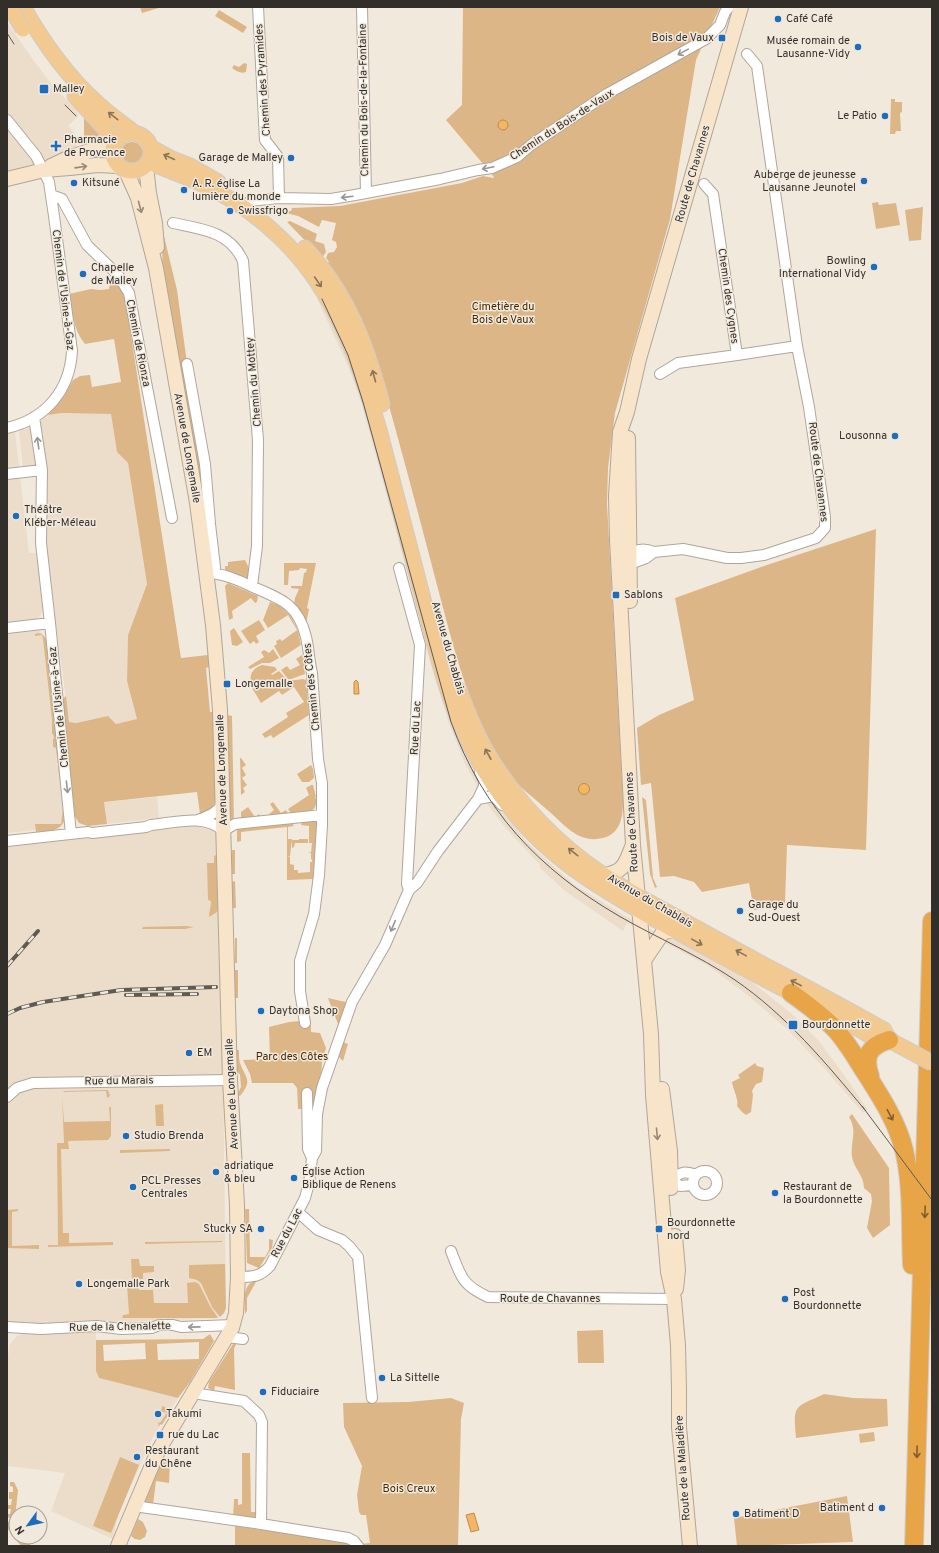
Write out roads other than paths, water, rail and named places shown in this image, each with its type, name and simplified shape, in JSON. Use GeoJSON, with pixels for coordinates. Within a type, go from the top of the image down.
{"type":"FeatureCollection","features":[{"type":"Feature","properties":{"kind":"highway"},"geometry":{"type":"LineString","coordinates":[[914,1546],[925,1213],[932,921]]}},
{"type":"Feature","properties":{"kind":"highway"},"geometry":{"type":"LineString","coordinates":[[790,993],[833,1027],[851,1050],[872,1083],[899,1133],[908,1181],[918,1403]]}},
{"type":"Feature","properties":{"kind":"highway"},"geometry":{"type":"LineString","coordinates":[[872,1083],[866,1066],[868,1054],[879,1043],[890,1040]]}},
{"type":"Feature","properties":{"kind":"main road"},"geometry":{"type":"LineString","coordinates":[[12,7],[26,18],[67,72],[96,102],[136,134]]}},
{"type":"Feature","properties":{"kind":"main road","name":"Route de Chavannes"},"geometry":{"type":"LineString","coordinates":[[626,611],[617,524],[617,468],[620,432],[627,412],[639,359],[741,7]]}},
{"type":"Feature","properties":{"kind":"main road"},"geometry":{"type":"LineString","coordinates":[[26,18],[42,57],[97,119],[115,142]]}},
{"type":"Feature","properties":{"kind":"main road"},"geometry":{"type":"LineString","coordinates":[[91,151],[102,141],[103,135],[97,119]]}},
{"type":"Feature","properties":{"kind":"main road"},"geometry":{"type":"LineString","coordinates":[[7,179],[44,170],[98,165],[136,171],[147,164],[151,154],[150,147],[142,136],[136,134],[125,134],[115,142],[68,158],[44,170]]}},
{"type":"Feature","properties":{"kind":"main road"},"geometry":{"type":"LineString","coordinates":[[115,142],[112,155],[122,168]]}},
{"type":"Feature","properties":{"kind":"main road","name":"Avenue du Chablais"},"geometry":{"type":"LineString","coordinates":[[150,147],[172,159],[190,166],[250,201],[283,226],[311,254],[334,286],[355,323],[370,360],[451,667],[470,719],[492,761],[508,785],[544,826],[565,846],[604,875],[775,972],[884,1030],[890,1040]]}},
{"type":"Feature","properties":{"kind":"main road","name":"Avenue du Chablais"},"geometry":{"type":"LineString","coordinates":[[147,164],[204,185],[231,199],[259,218],[290,246],[320,283],[347,336],[370,398],[434,643],[459,719],[481,765],[500,794],[523,823],[544,844],[570,866],[601,888],[790,993],[878,1039],[890,1040],[932,1063]]}},
{"type":"Feature","properties":{"kind":"main road","name":"Avenue de Longemalle"},"geometry":{"type":"LineString","coordinates":[[147,164],[149,193],[155,223],[157,248],[156,268]]}},
{"type":"Feature","properties":{"kind":"main road","name":"Avenue de Longemalle"},"geometry":{"type":"LineString","coordinates":[[122,168],[138,198],[156,268],[210,573],[220,710],[223,817],[229,827],[230,1080],[236,1164],[238,1278]]}},
{"type":"Feature","properties":{"kind":"main road"},"geometry":{"type":"LineString","coordinates":[[149,188],[157,175],[168,171]]}},
{"type":"Feature","properties":{"kind":"main road","name":"Route de Chavannes"},"geometry":{"type":"LineString","coordinates":[[627,412],[632,554],[626,611],[624,657],[630,793],[637,895],[652,1034],[654,1095],[666,1180],[668,1272],[674,1299],[680,1390]]}},
{"type":"Feature","properties":{"kind":"main road"},"geometry":{"type":"LineString","coordinates":[[604,875],[613,874],[620,871],[624,866],[633,845]]}},
{"type":"Feature","properties":{"kind":"main road"},"geometry":{"type":"LineString","coordinates":[[645,959],[664,932],[675,930]]}},
{"type":"Feature","properties":{"kind":"main road"},"geometry":{"type":"LineString","coordinates":[[118,1546],[158,1451],[168,1432],[231,1330],[236,1313],[238,1278]]}},
{"type":"Feature","properties":{"kind":"main road","name":"Route de la Maladière"},"geometry":{"type":"LineString","coordinates":[[680,1390],[678,1427],[690,1546]]}},
{"type":"Feature","properties":{"kind":"street"},"geometry":{"type":"LineString","coordinates":[[7,21],[12,7]]}},
{"type":"Feature","properties":{"kind":"street","name":"Chemin des Pyramides"},"geometry":{"type":"LineString","coordinates":[[258,7],[265,140],[278,157],[279,198]]}},
{"type":"Feature","properties":{"kind":"street","name":"Chemin du Bois-de-la-Fontaine"},"geometry":{"type":"LineString","coordinates":[[362,7],[366,193]]}},
{"type":"Feature","properties":{"kind":"street","name":"Chemin du Bois-de-Vaux"},"geometry":{"type":"LineString","coordinates":[[250,201],[279,198],[331,198],[366,193],[487,169],[517,157],[530,145],[598,100],[706,39],[720,25],[725,12],[729,7]]}},
{"type":"Feature","properties":{"kind":"street","name":"Route de Chavannes"},"geometry":{"type":"LineString","coordinates":[[617,468],[622,487],[623,552],[632,554],[648,549],[654,552],[683,549],[727,558],[753,557],[810,541],[822,533],[825,528],[825,517],[809,407],[797,346],[757,66],[748,54]]}},
{"type":"Feature","properties":{"kind":"street","name":"Chemin de l'Usine-à-Gaz"},"geometry":{"type":"LineString","coordinates":[[7,120],[36,156],[49,182],[71,337],[71,364],[62,389],[56,398],[47,408],[34,417],[25,422],[7,428]]}},
{"type":"Feature","properties":{"kind":"street","name":"Chemin des Cygnes"},"geometry":{"type":"LineString","coordinates":[[660,374],[678,363],[737,355],[713,194],[704,184]]}},
{"type":"Feature","properties":{"kind":"street","name":"Chemin de Rionza"},"geometry":{"type":"LineString","coordinates":[[51,195],[62,199],[87,245],[118,275],[129,293],[172,518]]}},
{"type":"Feature","properties":{"kind":"street","name":"Chemin du Mottey"},"geometry":{"type":"LineString","coordinates":[[173,223],[207,230],[223,236],[233,244],[244,260],[258,440],[257,546],[252,586]]}},
{"type":"Feature","properties":{"kind":"street"},"geometry":{"type":"LineString","coordinates":[[737,355],[797,346]]}},
{"type":"Feature","properties":{"kind":"street"},"geometry":{"type":"LineString","coordinates":[[187,364],[205,464],[210,524],[216,567],[210,573]]}},
{"type":"Feature","properties":{"kind":"street","name":"Chemin de l'Usine-à-Gaz"},"geometry":{"type":"LineString","coordinates":[[34,417],[42,470],[41,543],[71,834]]}},
{"type":"Feature","properties":{"kind":"street"},"geometry":{"type":"LineString","coordinates":[[7,474],[42,470]]}},
{"type":"Feature","properties":{"kind":"street","name":"Rue du Lac"},"geometry":{"type":"LineString","coordinates":[[399,568],[420,645],[408,884],[409,890]]}},
{"type":"Feature","properties":{"kind":"street","name":"Chemin des Côtes"},"geometry":{"type":"LineString","coordinates":[[210,573],[223,575],[282,599],[295,613],[306,636],[309,664],[312,673],[318,759],[321,770],[322,815],[319,879],[314,914],[300,961],[300,991],[305,1023]]}},
{"type":"Feature","properties":{"kind":"street"},"geometry":{"type":"LineString","coordinates":[[7,628],[50,623]]}},
{"type":"Feature","properties":{"kind":"street","name":"Rue du Lac"},"geometry":{"type":"LineString","coordinates":[[238,1278],[253,1277],[263,1273],[270,1266],[298,1212],[309,1183],[312,1158],[316,1151],[317,1114],[322,1088],[352,1002],[385,945],[409,890],[417,882],[478,799],[484,786],[484,781],[460,734],[459,719]]}},
{"type":"Feature","properties":{"kind":"street"},"geometry":{"type":"LineString","coordinates":[[478,799],[487,796],[494,796],[514,820],[523,823]]}},
{"type":"Feature","properties":{"kind":"street"},"geometry":{"type":"LineString","coordinates":[[7,842],[71,834],[107,832],[198,820],[220,809],[223,803]]}},
{"type":"Feature","properties":{"kind":"street"},"geometry":{"type":"LineString","coordinates":[[198,820],[229,827],[322,815]]}},
{"type":"Feature","properties":{"kind":"street","name":"Rue du Marais"},"geometry":{"type":"LineString","coordinates":[[9,1095],[17,1088],[33,1083],[230,1080]]}},
{"type":"Feature","properties":{"kind":"street"},"geometry":{"type":"LineString","coordinates":[[307,1093],[308,1149],[312,1158]]}},
{"type":"Feature","properties":{"kind":"street"},"geometry":{"type":"LineString","coordinates":[[666,1180],[679,1173],[690,1173],[694,1180]]}},
{"type":"Feature","properties":{"kind":"street"},"geometry":{"type":"LineString","coordinates":[[298,1212],[318,1230],[340,1240],[349,1246],[358,1256],[372,1398]]}},
{"type":"Feature","properties":{"kind":"street","name":"Route de Chavannes"},"geometry":{"type":"LineString","coordinates":[[452,1251],[461,1278],[474,1291],[488,1298],[674,1299]]}},
{"type":"Feature","properties":{"kind":"street","name":"Rue de la Chenalette"},"geometry":{"type":"LineString","coordinates":[[7,1327],[41,1329],[97,1326],[152,1328],[159,1325],[173,1325],[181,1327],[231,1330]]}},
{"type":"Feature","properties":{"kind":"street"},"geometry":{"type":"LineString","coordinates":[[193,1393],[244,1401],[259,1415],[262,1422],[261,1524]]}},
{"type":"Feature","properties":{"kind":"street"},"geometry":{"type":"LineString","coordinates":[[134,1506],[348,1538],[354,1541],[358,1546]]}},
{"type":"Feature","properties":{"kind":"tram line"},"geometry":{"type":"LineString","coordinates":[[7,33],[14,44]]}},
{"type":"Feature","properties":{"kind":"tram line"},"geometry":{"type":"LineString","coordinates":[[65,105],[76,116]]}},
{"type":"Feature","properties":{"kind":"tram line"},"geometry":{"type":"LineString","coordinates":[[322,299],[348,355],[363,402],[451,722],[464,754],[479,783],[497,810],[539,857],[563,878],[590,898],[633,924],[721,971],[754,994],[771,1008],[804,1040],[865,1110]]}},
{"type":"Feature","properties":{"kind":"tram line"},"geometry":{"type":"LineString","coordinates":[[862,1106],[932,1200]]}},
{"type":"Feature","properties":{"kind":"railway"},"geometry":{"type":"LineString","coordinates":[[7,966],[38,931]]}},
{"type":"Feature","properties":{"kind":"railway"},"geometry":{"type":"LineString","coordinates":[[7,1014],[20,1008],[43,1002],[121,990],[216,987]]}},
{"type":"Feature","properties":{"kind":"railway"},"geometry":{"type":"LineString","coordinates":[[126,995],[197,994]]}},
{"type":"Feature","properties":{"kind":"place","name":"Café Café"},"geometry":{"type":"Point","coordinates":[778,19]}},
{"type":"Feature","properties":{"kind":"place","name":"Bois de Vaux"},"geometry":{"type":"Point","coordinates":[722,38]}},
{"type":"Feature","properties":{"kind":"place","name":"Musée romain de Lausanne-Vidy"},"geometry":{"type":"Point","coordinates":[858,47]}},
{"type":"Feature","properties":{"kind":"place","name":"Malley"},"geometry":{"type":"Point","coordinates":[44,89]}},
{"type":"Feature","properties":{"kind":"place","name":"Le Patio"},"geometry":{"type":"Point","coordinates":[885,116]}},
{"type":"Feature","properties":{"kind":"place","name":"Pharmacie de Provence"},"geometry":{"type":"Point","coordinates":[56,146]}},
{"type":"Feature","properties":{"kind":"place","name":"Garage de Malley"},"geometry":{"type":"Point","coordinates":[291,158]}},
{"type":"Feature","properties":{"kind":"place","name":"Auberge de jeunesse Lausanne Jeunotel"},"geometry":{"type":"Point","coordinates":[864,181]}},
{"type":"Feature","properties":{"kind":"place","name":"Kitsuné"},"geometry":{"type":"Point","coordinates":[74,183]}},
{"type":"Feature","properties":{"kind":"place","name":"A. R. église La lumière du monde"},"geometry":{"type":"Point","coordinates":[184,190]}},
{"type":"Feature","properties":{"kind":"place","name":"Swissfrigo"},"geometry":{"type":"Point","coordinates":[230,211]}},
{"type":"Feature","properties":{"kind":"place","name":"Bowling International Vidy"},"geometry":{"type":"Point","coordinates":[874,267]}},
{"type":"Feature","properties":{"kind":"place","name":"Chapelle de Malley"},"geometry":{"type":"Point","coordinates":[83,274]}},
{"type":"Feature","properties":{"kind":"place","name":"Lousonna"},"geometry":{"type":"Point","coordinates":[895,436]}},
{"type":"Feature","properties":{"kind":"place","name":"Théâtre Kléber-Méleau"},"geometry":{"type":"Point","coordinates":[16,516]}},
{"type":"Feature","properties":{"kind":"place","name":"Sablons"},"geometry":{"type":"Point","coordinates":[616,595]}},
{"type":"Feature","properties":{"kind":"place","name":"Longemalle"},"geometry":{"type":"Point","coordinates":[227,684]}},
{"type":"Feature","properties":{"kind":"place","name":"Garage du Sud-Ouest"},"geometry":{"type":"Point","coordinates":[740,911]}},
{"type":"Feature","properties":{"kind":"place","name":"Daytona Shop"},"geometry":{"type":"Point","coordinates":[261,1011]}},
{"type":"Feature","properties":{"kind":"place","name":"Bourdonnette"},"geometry":{"type":"Point","coordinates":[793,1025]}},
{"type":"Feature","properties":{"kind":"place","name":"EM"},"geometry":{"type":"Point","coordinates":[189,1053]}},
{"type":"Feature","properties":{"kind":"place","name":"Studio Brenda"},"geometry":{"type":"Point","coordinates":[126,1136]}},
{"type":"Feature","properties":{"kind":"place","name":"adriatique & bleu"},"geometry":{"type":"Point","coordinates":[216,1172]}},
{"type":"Feature","properties":{"kind":"place","name":"Église Action Biblique de Renens"},"geometry":{"type":"Point","coordinates":[294,1178]}},
{"type":"Feature","properties":{"kind":"place","name":"PCL Presses Centrales"},"geometry":{"type":"Point","coordinates":[133,1187]}},
{"type":"Feature","properties":{"kind":"place","name":"Restaurant de la Bourdonnette"},"geometry":{"type":"Point","coordinates":[775,1193]}},
{"type":"Feature","properties":{"kind":"place","name":"Stucky SA"},"geometry":{"type":"Point","coordinates":[261,1229]}},
{"type":"Feature","properties":{"kind":"place","name":"Bourdonnette nord"},"geometry":{"type":"Point","coordinates":[659,1229]}},
{"type":"Feature","properties":{"kind":"place","name":"Longemalle Park"},"geometry":{"type":"Point","coordinates":[79,1284]}},
{"type":"Feature","properties":{"kind":"place","name":"Post Bourdonnette"},"geometry":{"type":"Point","coordinates":[785,1299]}},
{"type":"Feature","properties":{"kind":"place","name":"La Sittelle"},"geometry":{"type":"Point","coordinates":[382,1378]}},
{"type":"Feature","properties":{"kind":"place","name":"Fiduciaire"},"geometry":{"type":"Point","coordinates":[263,1392]}},
{"type":"Feature","properties":{"kind":"place","name":"Takumi"},"geometry":{"type":"Point","coordinates":[158,1414]}},
{"type":"Feature","properties":{"kind":"place","name":"rue du Lac"},"geometry":{"type":"Point","coordinates":[160,1435]}},
{"type":"Feature","properties":{"kind":"place","name":"Restaurant du Chêne"},"geometry":{"type":"Point","coordinates":[137,1457]}},
{"type":"Feature","properties":{"kind":"place","name":"Batiment d"},"geometry":{"type":"Point","coordinates":[882,1508]}},
{"type":"Feature","properties":{"kind":"place","name":"Batiment D"},"geometry":{"type":"Point","coordinates":[736,1514]}},
{"type":"Feature","properties":{"kind":"park label","name":"Cimetière du Bois de Vaux"},"geometry":{"type":"Point","coordinates":[503,313]}},
{"type":"Feature","properties":{"kind":"park label","name":"Parc des Côtes"},"geometry":{"type":"Point","coordinates":[292,1057]}},
{"type":"Feature","properties":{"kind":"park label","name":"Bois Creux"},"geometry":{"type":"Point","coordinates":[409,1489]}}]}
